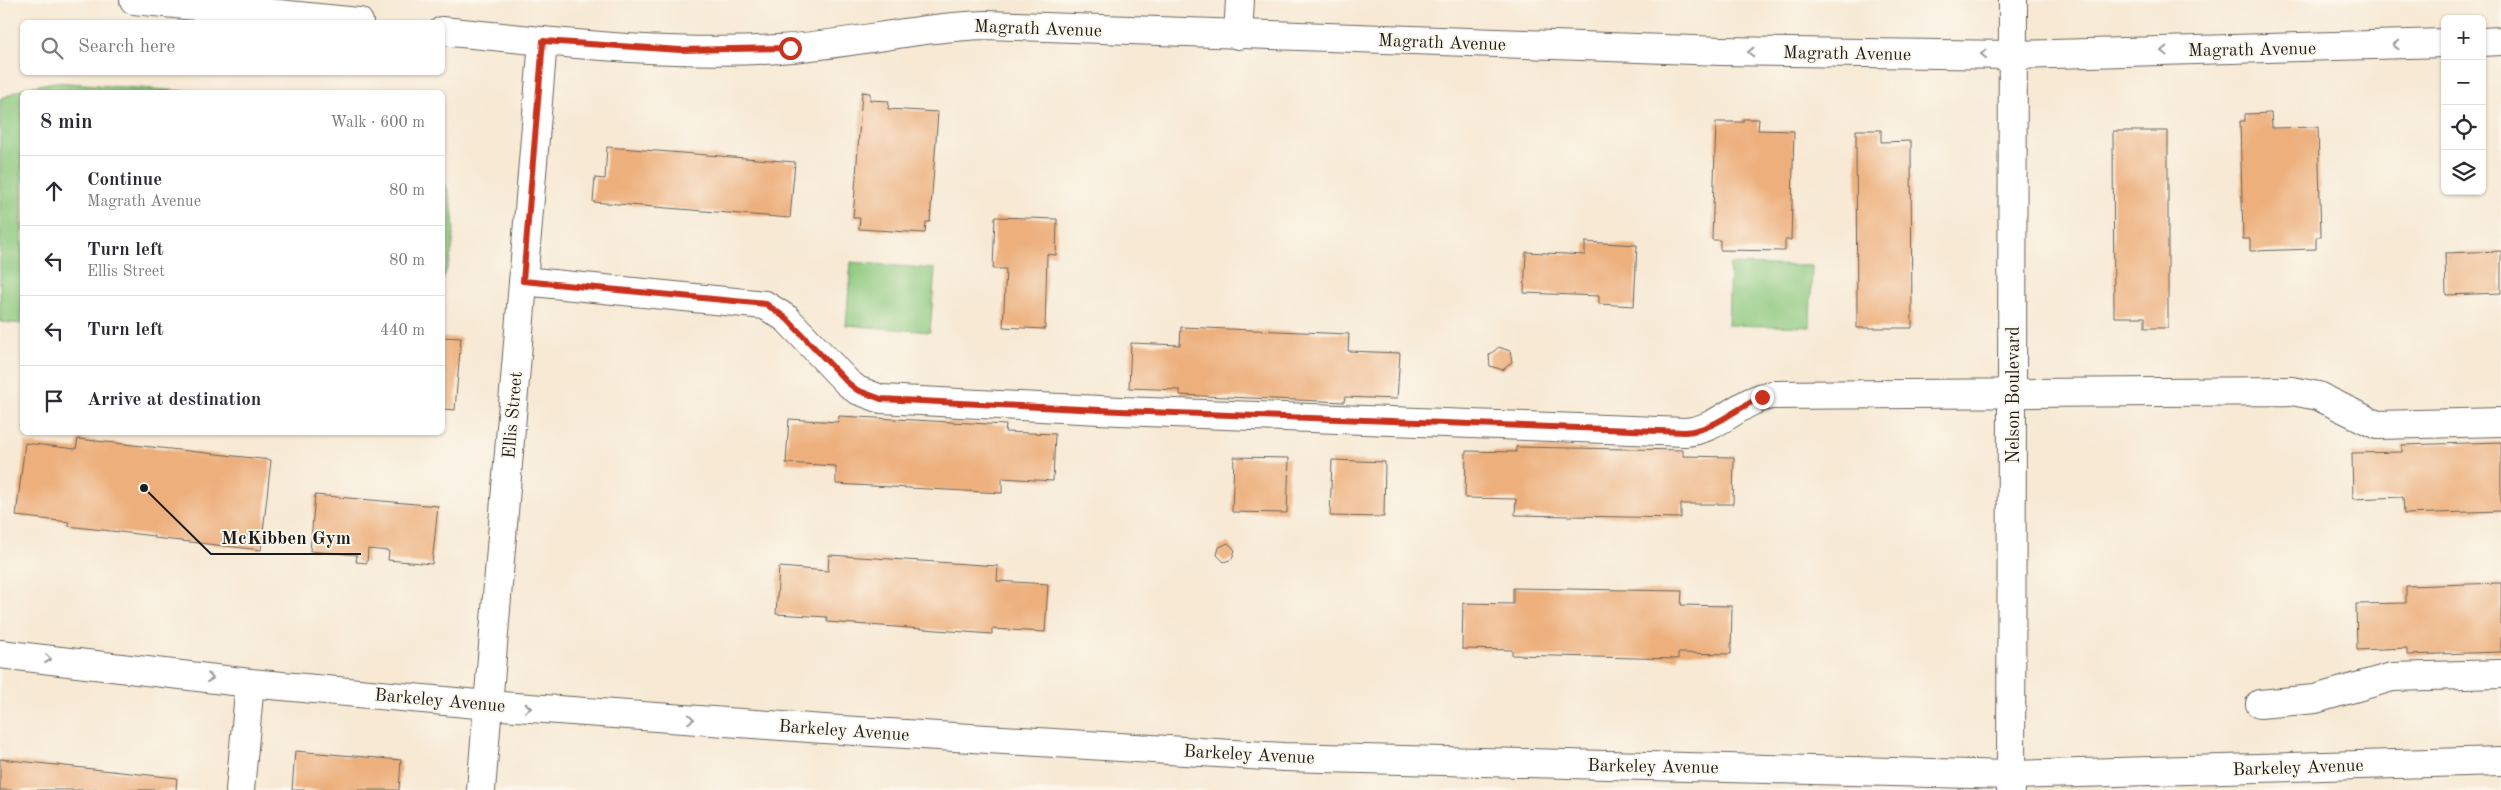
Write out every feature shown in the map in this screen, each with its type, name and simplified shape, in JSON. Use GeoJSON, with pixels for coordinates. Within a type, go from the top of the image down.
{"type":"FeatureCollection","features":[{"type":"Feature","properties":{"kind":"main road"},"geometry":{"type":"LineString","coordinates":[[134,0],[339,20]]}},
{"type":"Feature","properties":{"kind":"main road"},"geometry":{"type":"LineString","coordinates":[[1238,35],[1240,0]]}},
{"type":"Feature","properties":{"kind":"main road","name":"Nelson Boulevard"},"geometry":{"type":"LineString","coordinates":[[2012,783],[2013,0]]}},
{"type":"Feature","properties":{"kind":"main road","name":"Magrath Avenue"},"geometry":{"type":"LineString","coordinates":[[445,31],[543,41],[680,50],[780,49],[935,29],[986,25],[1722,52],[2013,55],[2441,43]]}},
{"type":"Feature","properties":{"kind":"main road","name":"Ellis Street"},"geometry":{"type":"LineString","coordinates":[[481,790],[543,41]]}},
{"type":"Feature","properties":{"kind":"main road"},"geometry":{"type":"LineString","coordinates":[[2486,42],[2501,41]]}},
{"type":"Feature","properties":{"kind":"main road"},"geometry":{"type":"LineString","coordinates":[[523,281],[766,304],[787,319],[847,382],[857,390],[881,399],[1120,411],[1698,432],[1710,427],[1752,401],[1772,395],[2292,391],[2318,396],[2377,425],[2501,422]]}},
{"type":"Feature","properties":{"kind":"main road","name":"Barkeley Avenue"},"geometry":{"type":"LineString","coordinates":[[0,654],[250,683],[488,705],[824,729],[1283,757],[2012,783],[2501,761]]}},
{"type":"Feature","properties":{"kind":"main road"},"geometry":{"type":"LineString","coordinates":[[2260,704],[2315,699],[2392,677],[2501,674]]}},
{"type":"Feature","properties":{"kind":"main road"},"geometry":{"type":"LineString","coordinates":[[240,790],[250,683]]}},
{"type":"Feature","properties":{"kind":"green space"},"geometry":{"type":"Polygon","coordinates":[[[54,82],[167,90],[20,90],[20,324],[0,322],[0,99],[24,88],[54,82]]]}},
{"type":"Feature","properties":{"kind":"green space"},"geometry":{"type":"Polygon","coordinates":[[[445,183],[451,201],[454,227],[445,274],[445,183]]]}},
{"type":"Feature","properties":{"kind":"green space"},"geometry":{"type":"Polygon","coordinates":[[[851,262],[935,269],[930,332],[846,325],[851,262]]]}},
{"type":"Feature","properties":{"kind":"green space"},"geometry":{"type":"Polygon","coordinates":[[[1730,264],[1812,266],[1810,327],[1728,325],[1730,264]]]}},
{"type":"Feature","properties":{"kind":"building"},"geometry":{"type":"Polygon","coordinates":[[[862,92],[870,93],[870,100],[889,101],[888,109],[938,112],[930,222],[926,222],[925,233],[859,229],[860,218],[853,218],[862,92]]]}},
{"type":"Feature","properties":{"kind":"building"},"geometry":{"type":"Polygon","coordinates":[[[2271,113],[2272,128],[2318,127],[2321,237],[2316,237],[2316,249],[2250,251],[2250,239],[2243,239],[2240,121],[2245,121],[2245,114],[2271,113]]]}},
{"type":"Feature","properties":{"kind":"building"},"geometry":{"type":"Polygon","coordinates":[[[1743,119],[1759,119],[1758,130],[1794,131],[1791,240],[1785,240],[1785,251],[1720,250],[1720,240],[1712,240],[1716,122],[1743,122],[1743,119]]]}},
{"type":"Feature","properties":{"kind":"building"},"geometry":{"type":"Polygon","coordinates":[[[1856,130],[1881,130],[1881,142],[1911,141],[1912,328],[1857,328],[1856,130]]]}},
{"type":"Feature","properties":{"kind":"building"},"geometry":{"type":"Polygon","coordinates":[[[2113,131],[2168,131],[2168,328],[2145,328],[2145,317],[2114,317],[2113,131]]]}},
{"type":"Feature","properties":{"kind":"building"},"geometry":{"type":"Polygon","coordinates":[[[607,147],[795,162],[790,218],[593,202],[595,178],[605,179],[607,147]]]}},
{"type":"Feature","properties":{"kind":"building"},"geometry":{"type":"Polygon","coordinates":[[[995,217],[1057,219],[1056,255],[1047,254],[1045,329],[1003,327],[1006,269],[993,269],[995,217]]]}},
{"type":"Feature","properties":{"kind":"building"},"geometry":{"type":"Polygon","coordinates":[[[1585,242],[1637,245],[1634,306],[1599,304],[1599,296],[1524,293],[1526,252],[1585,255],[1585,242]]]}},
{"type":"Feature","properties":{"kind":"building"},"geometry":{"type":"Polygon","coordinates":[[[2501,251],[2501,293],[2446,295],[2445,253],[2501,251]]]}},
{"type":"Feature","properties":{"kind":"building"},"geometry":{"type":"Polygon","coordinates":[[[1181,327],[1349,334],[1348,351],[1400,353],[1397,399],[1345,397],[1344,402],[1180,395],[1180,390],[1129,388],[1131,343],[1180,345],[1181,327]]]}},
{"type":"Feature","properties":{"kind":"building"},"geometry":{"type":"Polygon","coordinates":[[[445,337],[461,338],[455,410],[445,409],[445,337]]]}},
{"type":"Feature","properties":{"kind":"building"},"geometry":{"type":"Polygon","coordinates":[[[1499,347],[1510,351],[1512,362],[1503,370],[1490,366],[1489,355],[1499,347]]]}},
{"type":"Feature","properties":{"kind":"building"},"geometry":{"type":"Polygon","coordinates":[[[839,416],[1006,425],[1005,432],[1055,434],[1053,481],[1002,478],[1002,493],[836,484],[836,466],[786,463],[789,419],[838,422],[839,416]]]}},
{"type":"Feature","properties":{"kind":"building"},"geometry":{"type":"Polygon","coordinates":[[[78,439],[271,460],[261,550],[154,538],[154,536],[68,526],[69,522],[16,516],[25,443],[76,449],[78,439]]]}},
{"type":"Feature","properties":{"kind":"building"},"geometry":{"type":"Polygon","coordinates":[[[2501,442],[2501,511],[2404,514],[2403,497],[2353,499],[2352,453],[2402,452],[2402,445],[2501,442]]]}},
{"type":"Feature","properties":{"kind":"building"},"geometry":{"type":"Polygon","coordinates":[[[1516,447],[1683,450],[1683,456],[1734,457],[1733,504],[1681,504],[1681,518],[1515,515],[1516,499],[1465,498],[1466,451],[1516,452],[1516,447]]]}},
{"type":"Feature","properties":{"kind":"building"},"geometry":{"type":"Polygon","coordinates":[[[1234,457],[1289,458],[1287,513],[1232,512],[1234,457]]]}},
{"type":"Feature","properties":{"kind":"building"},"geometry":{"type":"Polygon","coordinates":[[[1332,460],[1385,462],[1384,517],[1330,516],[1332,460]]]}},
{"type":"Feature","properties":{"kind":"building"},"geometry":{"type":"Polygon","coordinates":[[[315,495],[438,506],[432,564],[388,560],[389,551],[368,549],[367,563],[356,562],[357,555],[310,551],[315,495]]]}},
{"type":"Feature","properties":{"kind":"building"},"geometry":{"type":"Polygon","coordinates":[[[1228,543],[1235,550],[1232,559],[1224,562],[1217,555],[1219,547],[1228,543]]]}},
{"type":"Feature","properties":{"kind":"building"},"geometry":{"type":"Polygon","coordinates":[[[829,555],[998,566],[997,581],[1048,584],[1045,632],[992,629],[992,634],[827,622],[827,617],[776,614],[779,567],[828,571],[829,555]]]}},
{"type":"Feature","properties":{"kind":"building"},"geometry":{"type":"Polygon","coordinates":[[[2501,583],[2501,652],[2407,655],[2407,648],[2357,650],[2356,604],[2406,603],[2406,586],[2501,583]]]}},
{"type":"Feature","properties":{"kind":"building"},"geometry":{"type":"Polygon","coordinates":[[[1513,588],[1682,591],[1681,605],[1732,606],[1731,654],[1678,653],[1678,659],[1512,655],[1512,650],[1462,649],[1463,603],[1513,604],[1513,588]]]}},
{"type":"Feature","properties":{"kind":"building"},"geometry":{"type":"Polygon","coordinates":[[[295,751],[401,760],[399,790],[292,790],[295,751]]]}},
{"type":"Feature","properties":{"kind":"building"},"geometry":{"type":"Polygon","coordinates":[[[0,759],[177,778],[176,790],[0,790],[0,759]]]}},
{"type":"Feature","properties":{"kind":"place","name":"McKibben Gym"},"geometry":{"type":"Point","coordinates":[144,488]}},
{"type":"Feature","properties":{"kind":"route"},"geometry":{"type":"LineString","coordinates":[[790,48],[731,51],[680,50],[543,41],[523,281],[766,304],[787,319],[847,382],[857,390],[881,399],[1120,411],[1698,432],[1722,421],[1752,401],[1762,397]]}}]}
